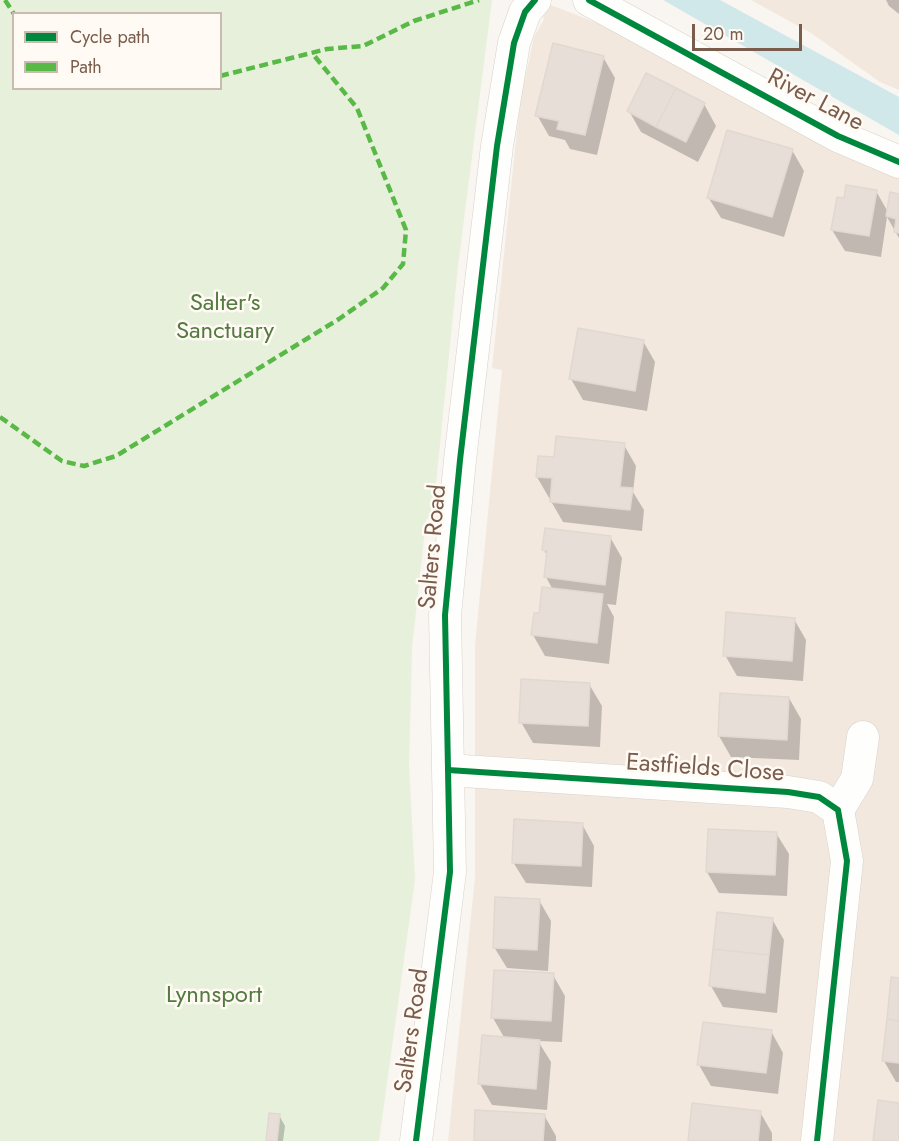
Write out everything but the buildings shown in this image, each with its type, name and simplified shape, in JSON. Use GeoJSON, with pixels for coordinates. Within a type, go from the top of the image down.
{"type":"FeatureCollection","features":[{"type":"Feature","properties":{"kind":"street","name":"Salters Road"},"geometry":{"type":"LineString","coordinates":[[416,1141],[450,872],[445,615],[460,460],[497,146],[514,43],[525,12],[535,0]]}},
{"type":"Feature","properties":{"kind":"street","name":"River Lane"},"geometry":{"type":"LineString","coordinates":[[590,0],[838,136],[899,162]]}},
{"type":"Feature","properties":{"kind":"street"},"geometry":{"type":"LineString","coordinates":[[817,1141],[847,861],[838,810],[857,779],[863,737]]}},
{"type":"Feature","properties":{"kind":"street","name":"Eastfields Close"},"geometry":{"type":"LineString","coordinates":[[448,770],[788,792],[819,797],[838,810]]}},
{"type":"Feature","properties":{"kind":"shaded area"},"geometry":{"type":"Polygon","coordinates":[[[538,0],[623,33],[899,175],[899,1141],[448,1141],[475,877],[475,645],[502,370],[492,368],[520,102],[534,37],[544,19],[538,0]]]}},
{"type":"Feature","properties":{"kind":"shaded area"},"geometry":{"type":"Polygon","coordinates":[[[751,0],[899,0],[899,90],[880,82],[811,33],[751,0]]]}},
{"type":"Feature","properties":{"kind":"green space","name":"Salter's Sanctuary"},"geometry":{"type":"Polygon","coordinates":[[[0,0],[492,0],[458,266],[433,513],[426,520],[412,648],[409,765],[415,880],[379,1141],[0,1141],[0,0]]]}},
{"type":"Feature","properties":{"kind":"water"},"geometry":{"type":"Polygon","coordinates":[[[663,0],[720,0],[899,97],[899,135],[663,0]]]}},
{"type":"Feature","properties":{"kind":"marked path"},"geometry":{"type":"LineString","coordinates":[[5,0],[13,12]]}},
{"type":"Feature","properties":{"kind":"marked path"},"geometry":{"type":"LineString","coordinates":[[222,75],[327,49],[363,46],[414,21],[479,0]]}},
{"type":"Feature","properties":{"kind":"marked path"},"geometry":{"type":"LineString","coordinates":[[0,417],[62,461],[84,466],[116,456],[339,319],[383,288],[403,264],[406,230],[357,108],[312,53]]}},
{"type":"Feature","properties":{"kind":"cycle path"},"geometry":{"type":"LineString","coordinates":[[416,1141],[450,872],[445,615],[460,460],[497,146],[514,43],[525,12],[535,0]]}},
{"type":"Feature","properties":{"kind":"cycle path"},"geometry":{"type":"LineString","coordinates":[[589,0],[838,136],[899,162]]}},
{"type":"Feature","properties":{"kind":"cycle path"},"geometry":{"type":"LineString","coordinates":[[448,770],[788,792],[819,797],[838,810],[847,861],[817,1141]]}},
{"type":"Feature","properties":{"kind":"park label","name":"Lynnsport"},"geometry":{"type":"Point","coordinates":[214,996]}}]}
